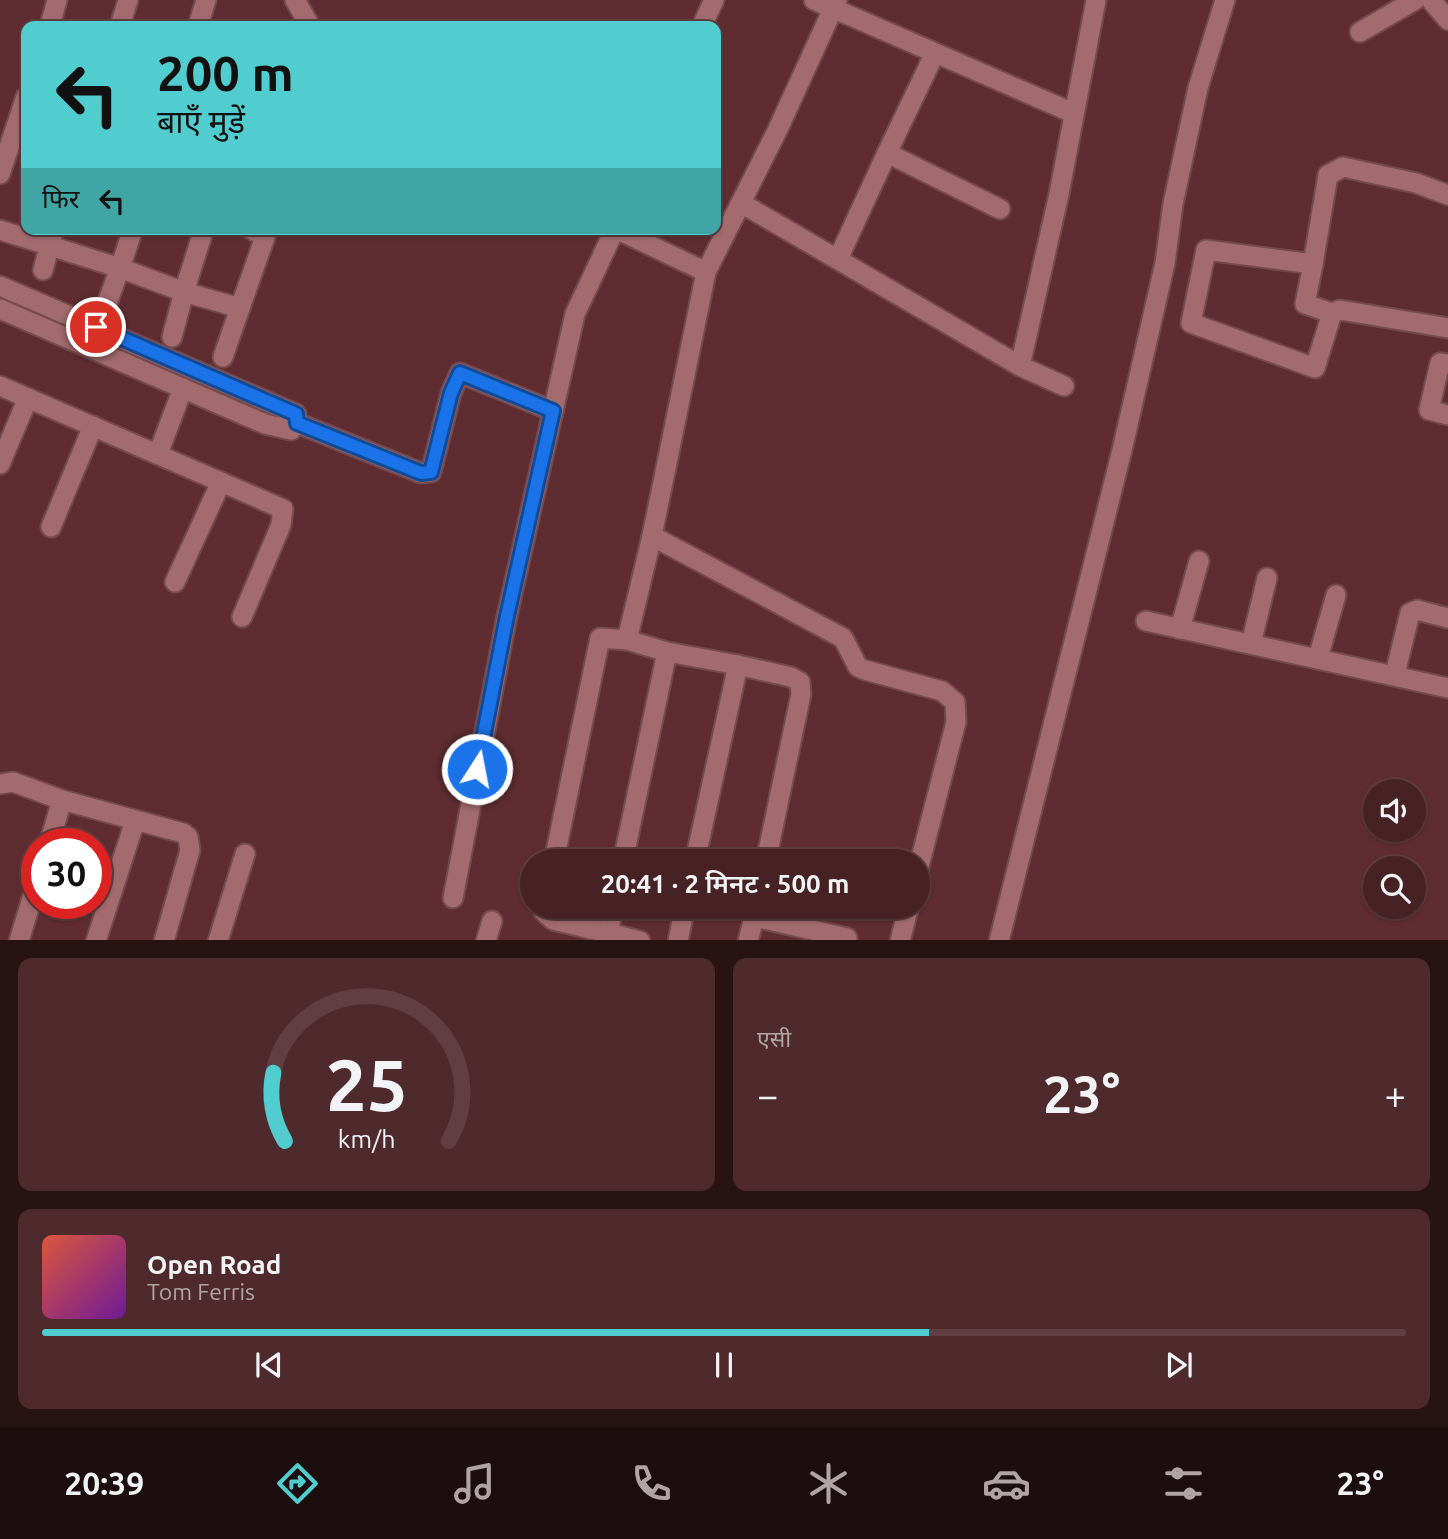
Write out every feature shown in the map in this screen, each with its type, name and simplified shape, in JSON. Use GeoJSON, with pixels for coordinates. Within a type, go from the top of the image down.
{"type":"FeatureCollection","features":[{"type":"Feature","properties":{"kind":"street"},"geometry":{"type":"LineString","coordinates":[[51,21],[57,0]]}},
{"type":"Feature","properties":{"kind":"street"},"geometry":{"type":"LineString","coordinates":[[122,21],[128,0]]}},
{"type":"Feature","properties":{"kind":"street"},"geometry":{"type":"LineString","coordinates":[[199,21],[205,0]]}},
{"type":"Feature","properties":{"kind":"street"},"geometry":{"type":"LineString","coordinates":[[295,0],[307,21]]}},
{"type":"Feature","properties":{"kind":"street"},"geometry":{"type":"LineString","coordinates":[[704,21],[714,0]]}},
{"type":"Feature","properties":{"kind":"street"},"geometry":{"type":"LineString","coordinates":[[814,0],[834,4],[935,53],[1073,113]]}},
{"type":"Feature","properties":{"kind":"street"},"geometry":{"type":"LineString","coordinates":[[999,940],[1123,446],[1165,264],[1173,204],[1198,88],[1225,0]]}},
{"type":"Feature","properties":{"kind":"street"},"geometry":{"type":"LineString","coordinates":[[1360,33],[1415,0]]}},
{"type":"Feature","properties":{"kind":"street"},"geometry":{"type":"LineString","coordinates":[[1431,0],[1448,20]]}},
{"type":"Feature","properties":{"kind":"street"},"geometry":{"type":"LineString","coordinates":[[1020,366],[1059,194],[1090,2]]}},
{"type":"Feature","properties":{"kind":"street"},"geometry":{"type":"LineString","coordinates":[[626,640],[652,536],[706,272],[834,4]]}},
{"type":"Feature","properties":{"kind":"street"},"geometry":{"type":"LineString","coordinates":[[838,259],[935,53]]}},
{"type":"Feature","properties":{"kind":"street"},"geometry":{"type":"LineString","coordinates":[[0,174],[21,112]]}},
{"type":"Feature","properties":{"kind":"street"},"geometry":{"type":"LineString","coordinates":[[887,153],[1000,209]]}},
{"type":"Feature","properties":{"kind":"street"},"geometry":{"type":"LineString","coordinates":[[1448,195],[1416,184],[1343,167],[1328,175],[1306,304],[1332,313],[1340,310],[1448,328]]}},
{"type":"Feature","properties":{"kind":"street"},"geometry":{"type":"LineString","coordinates":[[741,202],[1020,366],[1064,386]]}},
{"type":"Feature","properties":{"kind":"street"},"geometry":{"type":"LineString","coordinates":[[0,229],[21,232]]}},
{"type":"Feature","properties":{"kind":"street"},"geometry":{"type":"LineString","coordinates":[[103,317],[131,235]]}},
{"type":"Feature","properties":{"kind":"street"},"geometry":{"type":"LineString","coordinates":[[172,337],[202,235]]}},
{"type":"Feature","properties":{"kind":"street"},"geometry":{"type":"LineString","coordinates":[[223,357],[265,237],[262,235]]}},
{"type":"Feature","properties":{"kind":"street"},"geometry":{"type":"LineString","coordinates":[[453,898],[507,616],[575,314],[612,235]]}},
{"type":"Feature","properties":{"kind":"street"},"geometry":{"type":"LineString","coordinates":[[628,235],[706,272]]}},
{"type":"Feature","properties":{"kind":"street"},"geometry":{"type":"LineString","coordinates":[[43,270],[51,237],[120,268],[184,292],[240,308]]}},
{"type":"Feature","properties":{"kind":"street"},"geometry":{"type":"LineString","coordinates":[[1313,264],[1206,250],[1191,323],[1315,368],[1332,313]]}},
{"type":"Feature","properties":{"kind":"street"},"geometry":{"type":"LineString","coordinates":[[0,286],[296,414],[297,423],[291,430],[281,429],[0,309]]}},
{"type":"Feature","properties":{"kind":"street"},"geometry":{"type":"LineString","coordinates":[[1448,365],[1440,363],[1429,410],[1448,415]]}},
{"type":"Feature","properties":{"kind":"street"},"geometry":{"type":"LineString","coordinates":[[297,423],[421,473],[431,472],[451,393],[460,373],[553,411]]}},
{"type":"Feature","properties":{"kind":"street"},"geometry":{"type":"LineString","coordinates":[[0,386],[284,509],[281,525],[242,617]]}},
{"type":"Feature","properties":{"kind":"street"},"geometry":{"type":"LineString","coordinates":[[158,454],[183,388]]}},
{"type":"Feature","properties":{"kind":"street"},"geometry":{"type":"LineString","coordinates":[[0,464],[28,398]]}},
{"type":"Feature","properties":{"kind":"street"},"geometry":{"type":"LineString","coordinates":[[51,527],[93,426]]}},
{"type":"Feature","properties":{"kind":"street"},"geometry":{"type":"LineString","coordinates":[[175,582],[221,482]]}},
{"type":"Feature","properties":{"kind":"street"},"geometry":{"type":"LineString","coordinates":[[652,536],[843,638],[858,667],[942,691],[955,702],[956,722],[923,849]]}},
{"type":"Feature","properties":{"kind":"street"},"geometry":{"type":"LineString","coordinates":[[1180,629],[1199,561]]}},
{"type":"Feature","properties":{"kind":"street"},"geometry":{"type":"LineString","coordinates":[[1251,644],[1267,578]]}},
{"type":"Feature","properties":{"kind":"street"},"geometry":{"type":"LineString","coordinates":[[1318,658],[1336,595]]}},
{"type":"Feature","properties":{"kind":"street"},"geometry":{"type":"LineString","coordinates":[[1395,674],[1410,613],[1417,610],[1448,618]]}},
{"type":"Feature","properties":{"kind":"street"},"geometry":{"type":"LineString","coordinates":[[1146,621],[1395,674],[1448,688]]}},
{"type":"Feature","properties":{"kind":"street"},"geometry":{"type":"LineString","coordinates":[[556,849],[598,642],[603,637],[791,677],[800,682],[801,694],[769,849]]}},
{"type":"Feature","properties":{"kind":"street"},"geometry":{"type":"LineString","coordinates":[[626,849],[667,652]]}},
{"type":"Feature","properties":{"kind":"street"},"geometry":{"type":"LineString","coordinates":[[698,849],[738,665]]}},
{"type":"Feature","properties":{"kind":"street"},"geometry":{"type":"LineString","coordinates":[[0,784],[13,782],[62,800],[183,833],[190,841],[164,940]]}},
{"type":"Feature","properties":{"kind":"street"},"geometry":{"type":"LineString","coordinates":[[54,828],[62,800]]}},
{"type":"Feature","properties":{"kind":"street"},"geometry":{"type":"LineString","coordinates":[[96,940],[135,821]]}},
{"type":"Feature","properties":{"kind":"street"},"geometry":{"type":"LineString","coordinates":[[218,940],[245,855]]}},
{"type":"Feature","properties":{"kind":"street"},"geometry":{"type":"LineString","coordinates":[[19,940],[26,919]]}},
{"type":"Feature","properties":{"kind":"street"},"geometry":{"type":"LineString","coordinates":[[553,919],[640,940]]}},
{"type":"Feature","properties":{"kind":"street"},"geometry":{"type":"LineString","coordinates":[[608,933],[611,919]]}},
{"type":"Feature","properties":{"kind":"street"},"geometry":{"type":"LineString","coordinates":[[678,940],[682,919]]}},
{"type":"Feature","properties":{"kind":"street"},"geometry":{"type":"LineString","coordinates":[[748,940],[754,919]]}},
{"type":"Feature","properties":{"kind":"street"},"geometry":{"type":"LineString","coordinates":[[783,919],[847,938]]}},
{"type":"Feature","properties":{"kind":"street"},"geometry":{"type":"LineString","coordinates":[[900,940],[906,919]]}},
{"type":"Feature","properties":{"kind":"street"},"geometry":{"type":"LineString","coordinates":[[486,940],[492,921]]}},
{"type":"Feature","properties":{"kind":"route"},"geometry":{"type":"LineString","coordinates":[[96,327],[296,414],[297,423],[421,473],[431,472],[451,393],[460,373],[553,411],[507,616],[477,769]]}}]}
